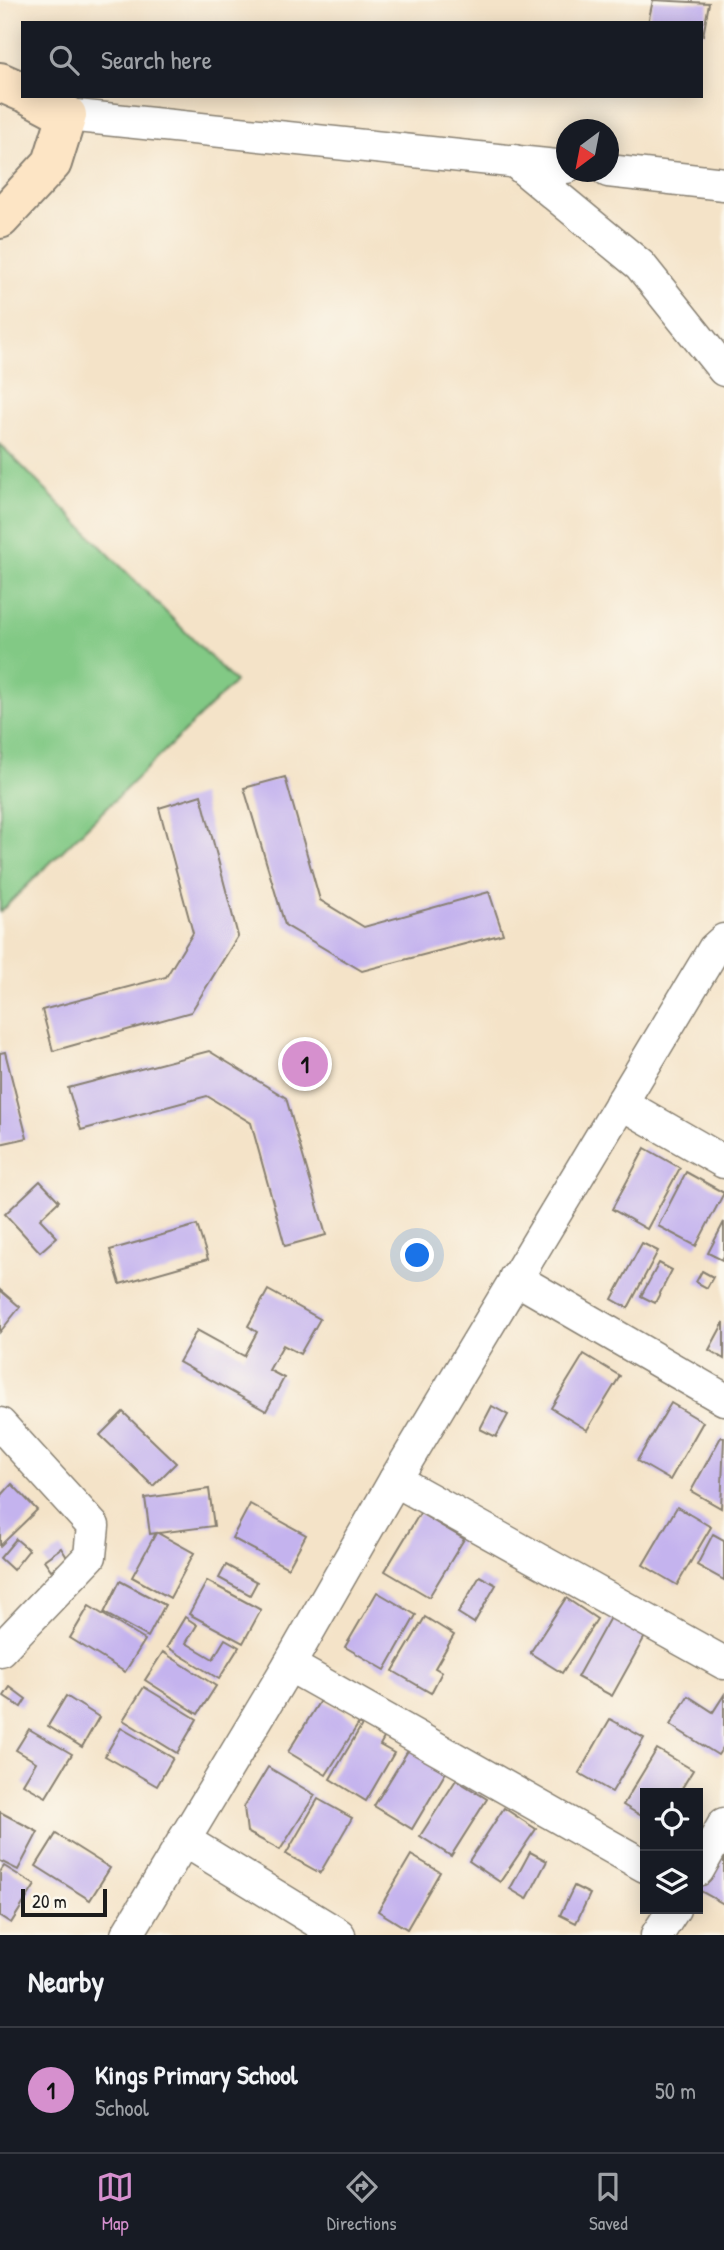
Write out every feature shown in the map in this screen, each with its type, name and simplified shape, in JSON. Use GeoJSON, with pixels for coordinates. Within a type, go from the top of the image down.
{"type":"FeatureCollection","features":[{"type":"Feature","properties":{"kind":"street"},"geometry":{"type":"LineString","coordinates":[[0,82],[21,91]]}},
{"type":"Feature","properties":{"kind":"street"},"geometry":{"type":"LineString","coordinates":[[35,98],[67,115],[556,166]]}},
{"type":"Feature","properties":{"kind":"street"},"geometry":{"type":"LineString","coordinates":[[0,219],[52,163],[67,115]]}},
{"type":"Feature","properties":{"kind":"street"},"geometry":{"type":"LineString","coordinates":[[514,161],[640,265],[724,370]]}},
{"type":"Feature","properties":{"kind":"street"},"geometry":{"type":"LineString","coordinates":[[619,172],[724,184]]}},
{"type":"Feature","properties":{"kind":"street"},"geometry":{"type":"LineString","coordinates":[[127,1935],[289,1665],[515,1278],[715,948],[724,940]]}},
{"type":"Feature","properties":{"kind":"street"},"geometry":{"type":"LineString","coordinates":[[621,1103],[724,1162]]}},
{"type":"Feature","properties":{"kind":"street"},"geometry":{"type":"LineString","coordinates":[[515,1278],[724,1399]]}},
{"type":"Feature","properties":{"kind":"street"},"geometry":{"type":"LineString","coordinates":[[0,1424],[93,1526],[90,1556],[0,1650]]}},
{"type":"Feature","properties":{"kind":"street"},"geometry":{"type":"LineString","coordinates":[[395,1480],[724,1663]]}},
{"type":"Feature","properties":{"kind":"street"},"geometry":{"type":"LineString","coordinates":[[289,1665],[640,1863]]}},
{"type":"Feature","properties":{"kind":"street"},"geometry":{"type":"LineString","coordinates":[[703,1861],[724,1824]]}},
{"type":"Feature","properties":{"kind":"street"},"geometry":{"type":"LineString","coordinates":[[184,1840],[338,1935]]}},
{"type":"Feature","properties":{"kind":"street"},"geometry":{"type":"LineString","coordinates":[[657,1935],[671,1914]]}},
{"type":"Feature","properties":{"kind":"green space"},"geometry":{"type":"Polygon","coordinates":[[[0,444],[235,682],[0,912],[0,444]]]}},
{"type":"Feature","properties":{"kind":"building"},"geometry":{"type":"Polygon","coordinates":[[[653,0],[709,3],[703,36],[703,21],[648,21],[653,0]]]}},
{"type":"Feature","properties":{"kind":"building"},"geometry":{"type":"Polygon","coordinates":[[[285,777],[320,900],[364,927],[489,892],[503,934],[362,971],[285,925],[244,788],[285,777]]]}},
{"type":"Feature","properties":{"kind":"building"},"geometry":{"type":"Polygon","coordinates":[[[201,795],[238,936],[191,1012],[53,1051],[42,1010],[166,977],[193,933],[159,808],[201,795]]]}},
{"type":"Feature","properties":{"kind":"building"},"geometry":{"type":"Polygon","coordinates":[[[209,1051],[286,1098],[326,1235],[285,1246],[251,1123],[207,1096],[81,1130],[68,1088],[209,1051]]]}},
{"type":"Feature","properties":{"kind":"building"},"geometry":{"type":"Polygon","coordinates":[[[5,1052],[27,1138],[0,1144],[0,1053],[5,1052]]]}},
{"type":"Feature","properties":{"kind":"building"},"geometry":{"type":"Polygon","coordinates":[[[645,1148],[680,1168],[647,1229],[612,1209],[645,1148]]]}},
{"type":"Feature","properties":{"kind":"building"},"geometry":{"type":"Polygon","coordinates":[[[686,1172],[724,1193],[696,1246],[658,1226],[686,1172]]]}},
{"type":"Feature","properties":{"kind":"building"},"geometry":{"type":"Polygon","coordinates":[[[40,1181],[59,1201],[40,1219],[57,1237],[40,1252],[5,1214],[40,1181]]]}},
{"type":"Feature","properties":{"kind":"building"},"geometry":{"type":"Polygon","coordinates":[[[724,1222],[724,1256],[722,1260],[708,1253],[724,1222]]]}},
{"type":"Feature","properties":{"kind":"building"},"geometry":{"type":"Polygon","coordinates":[[[197,1225],[208,1259],[120,1284],[110,1250],[197,1225]]]}},
{"type":"Feature","properties":{"kind":"building"},"geometry":{"type":"Polygon","coordinates":[[[642,1243],[658,1251],[628,1308],[612,1299],[642,1243]]]}},
{"type":"Feature","properties":{"kind":"building"},"geometry":{"type":"Polygon","coordinates":[[[659,1263],[672,1270],[655,1303],[641,1296],[659,1263]]]}},
{"type":"Feature","properties":{"kind":"building"},"geometry":{"type":"Polygon","coordinates":[[[702,1271],[713,1277],[707,1288],[696,1282],[702,1271]]]}},
{"type":"Feature","properties":{"kind":"building"},"geometry":{"type":"Polygon","coordinates":[[[0,1290],[20,1307],[0,1332],[0,1290]]]}},
{"type":"Feature","properties":{"kind":"building"},"geometry":{"type":"Polygon","coordinates":[[[268,1290],[320,1319],[300,1354],[283,1345],[269,1370],[284,1378],[266,1411],[179,1362],[197,1330],[244,1356],[257,1332],[248,1326],[268,1290]]]}},
{"type":"Feature","properties":{"kind":"building"},"geometry":{"type":"Polygon","coordinates":[[[724,1322],[724,1359],[709,1350],[724,1322]]]}},
{"type":"Feature","properties":{"kind":"building"},"geometry":{"type":"Polygon","coordinates":[[[584,1354],[620,1376],[587,1430],[551,1408],[584,1354]]]}},
{"type":"Feature","properties":{"kind":"building"},"geometry":{"type":"Polygon","coordinates":[[[671,1403],[703,1422],[670,1480],[637,1461],[671,1403]]]}},
{"type":"Feature","properties":{"kind":"building"},"geometry":{"type":"Polygon","coordinates":[[[492,1406],[508,1415],[496,1437],[480,1429],[492,1406]]]}},
{"type":"Feature","properties":{"kind":"building"},"geometry":{"type":"Polygon","coordinates":[[[123,1412],[176,1463],[153,1486],[100,1435],[123,1412]]]}},
{"type":"Feature","properties":{"kind":"building"},"geometry":{"type":"Polygon","coordinates":[[[721,1437],[724,1438],[721,1508],[691,1491],[721,1437]]]}},
{"type":"Feature","properties":{"kind":"building"},"geometry":{"type":"Polygon","coordinates":[[[12,1484],[37,1510],[0,1546],[0,1497],[12,1484]]]}},
{"type":"Feature","properties":{"kind":"building"},"geometry":{"type":"Polygon","coordinates":[[[209,1489],[214,1526],[158,1533],[194,1553],[170,1598],[132,1577],[156,1533],[150,1534],[145,1498],[209,1489]]]}},
{"type":"Feature","properties":{"kind":"building"},"geometry":{"type":"Polygon","coordinates":[[[250,1504],[306,1535],[288,1568],[232,1538],[250,1504]]]}},
{"type":"Feature","properties":{"kind":"building"},"geometry":{"type":"Polygon","coordinates":[[[677,1507],[711,1527],[677,1585],[643,1565],[677,1507]]]}},
{"type":"Feature","properties":{"kind":"building"},"geometry":{"type":"Polygon","coordinates":[[[420,1513],[464,1539],[429,1597],[385,1571],[420,1513]]]}},
{"type":"Feature","properties":{"kind":"building"},"geometry":{"type":"Polygon","coordinates":[[[713,1534],[724,1540],[724,1580],[697,1565],[713,1534]]]}},
{"type":"Feature","properties":{"kind":"building"},"geometry":{"type":"Polygon","coordinates":[[[16,1539],[29,1550],[13,1570],[0,1558],[16,1539]]]}},
{"type":"Feature","properties":{"kind":"building"},"geometry":{"type":"Polygon","coordinates":[[[61,1548],[68,1559],[51,1570],[44,1560],[61,1548]]]}},
{"type":"Feature","properties":{"kind":"building"},"geometry":{"type":"Polygon","coordinates":[[[226,1565],[257,1582],[250,1595],[219,1578],[226,1565]]]}},
{"type":"Feature","properties":{"kind":"building"},"geometry":{"type":"Polygon","coordinates":[[[480,1576],[496,1585],[474,1623],[458,1613],[480,1576]]]}},
{"type":"Feature","properties":{"kind":"building"},"geometry":{"type":"Polygon","coordinates":[[[120,1581],[165,1605],[148,1637],[104,1613],[120,1581]]]}},
{"type":"Feature","properties":{"kind":"building"},"geometry":{"type":"Polygon","coordinates":[[[207,1581],[261,1610],[243,1643],[189,1614],[207,1581]]]}},
{"type":"Feature","properties":{"kind":"building"},"geometry":{"type":"Polygon","coordinates":[[[377,1592],[416,1615],[385,1670],[345,1647],[377,1592]]]}},
{"type":"Feature","properties":{"kind":"building"},"geometry":{"type":"Polygon","coordinates":[[[566,1598],[597,1619],[562,1673],[530,1653],[566,1598]]]}},
{"type":"Feature","properties":{"kind":"building"},"geometry":{"type":"Polygon","coordinates":[[[89,1606],[145,1640],[125,1672],[70,1638],[89,1606]]]}},
{"type":"Feature","properties":{"kind":"building"},"geometry":{"type":"Polygon","coordinates":[[[613,1612],[648,1631],[612,1696],[577,1677],[613,1612]]]}},
{"type":"Feature","properties":{"kind":"building"},"geometry":{"type":"Polygon","coordinates":[[[185,1617],[197,1625],[186,1643],[213,1659],[225,1639],[239,1647],[219,1679],[167,1647],[185,1617]]]}},
{"type":"Feature","properties":{"kind":"building"},"geometry":{"type":"Polygon","coordinates":[[[425,1617],[454,1635],[435,1668],[442,1672],[431,1693],[393,1671],[425,1617]]]}},
{"type":"Feature","properties":{"kind":"building"},"geometry":{"type":"Polygon","coordinates":[[[163,1652],[216,1686],[198,1714],[145,1680],[163,1652]]]}},
{"type":"Feature","properties":{"kind":"building"},"geometry":{"type":"Polygon","coordinates":[[[10,1687],[26,1699],[21,1707],[4,1696],[10,1687]]]}},
{"type":"Feature","properties":{"kind":"building"},"geometry":{"type":"Polygon","coordinates":[[[144,1687],[197,1719],[177,1753],[123,1720],[144,1687]]]}},
{"type":"Feature","properties":{"kind":"building"},"geometry":{"type":"Polygon","coordinates":[[[724,1695],[724,1746],[718,1755],[670,1725],[688,1696],[713,1712],[724,1695]]]}},
{"type":"Feature","properties":{"kind":"building"},"geometry":{"type":"Polygon","coordinates":[[[66,1696],[99,1717],[82,1747],[48,1726],[66,1696]]]}},
{"type":"Feature","properties":{"kind":"building"},"geometry":{"type":"Polygon","coordinates":[[[321,1699],[359,1723],[326,1775],[288,1752],[321,1699]]]}},
{"type":"Feature","properties":{"kind":"building"},"geometry":{"type":"Polygon","coordinates":[[[610,1719],[644,1738],[612,1792],[579,1773],[610,1719]]]}},
{"type":"Feature","properties":{"kind":"building"},"geometry":{"type":"Polygon","coordinates":[[[363,1723],[385,1736],[380,1745],[394,1753],[366,1801],[330,1779],[363,1723]]]}},
{"type":"Feature","properties":{"kind":"building"},"geometry":{"type":"Polygon","coordinates":[[[121,1728],[173,1758],[157,1786],[105,1756],[121,1728]]]}},
{"type":"Feature","properties":{"kind":"building"},"geometry":{"type":"Polygon","coordinates":[[[29,1729],[72,1754],[46,1797],[23,1784],[36,1762],[16,1750],[29,1729]]]}},
{"type":"Feature","properties":{"kind":"building"},"geometry":{"type":"Polygon","coordinates":[[[409,1749],[446,1772],[412,1829],[374,1806],[409,1749]]]}},
{"type":"Feature","properties":{"kind":"building"},"geometry":{"type":"Polygon","coordinates":[[[657,1749],[693,1770],[682,1788],[640,1788],[640,1815],[623,1805],[657,1749]]]}},
{"type":"Feature","properties":{"kind":"building"},"geometry":{"type":"Polygon","coordinates":[[[268,1767],[315,1795],[280,1850],[247,1832],[244,1807],[268,1767]]]}},
{"type":"Feature","properties":{"kind":"building"},"geometry":{"type":"Polygon","coordinates":[[[456,1780],[487,1799],[451,1856],[420,1836],[456,1780]]]}},
{"type":"Feature","properties":{"kind":"building"},"geometry":{"type":"Polygon","coordinates":[[[318,1799],[352,1818],[320,1873],[286,1854],[318,1799]]]}},
{"type":"Feature","properties":{"kind":"building"},"geometry":{"type":"Polygon","coordinates":[[[504,1808],[536,1829],[500,1882],[469,1861],[504,1808]]]}},
{"type":"Feature","properties":{"kind":"building"},"geometry":{"type":"Polygon","coordinates":[[[0,1812],[38,1832],[18,1870],[0,1861],[0,1812]]]}},
{"type":"Feature","properties":{"kind":"building"},"geometry":{"type":"Polygon","coordinates":[[[56,1834],[110,1868],[90,1900],[36,1866],[56,1834]]]}},
{"type":"Feature","properties":{"kind":"building"},"geometry":{"type":"Polygon","coordinates":[[[724,1845],[724,1904],[703,1892],[703,1883],[724,1845]]]}},
{"type":"Feature","properties":{"kind":"building"},"geometry":{"type":"Polygon","coordinates":[[[530,1852],[547,1861],[527,1899],[510,1889],[530,1852]]]}},
{"type":"Feature","properties":{"kind":"building"},"geometry":{"type":"Polygon","coordinates":[[[411,1855],[440,1872],[407,1929],[378,1911],[411,1855]]]}},
{"type":"Feature","properties":{"kind":"building"},"geometry":{"type":"Polygon","coordinates":[[[4,1866],[35,1885],[11,1923],[0,1916],[0,1872],[4,1866]]]}},
{"type":"Feature","properties":{"kind":"building"},"geometry":{"type":"Polygon","coordinates":[[[574,1886],[590,1894],[576,1923],[560,1915],[574,1886]]]}},
{"type":"Feature","properties":{"kind":"place","name":"Kings Primary School"},"geometry":{"type":"Point","coordinates":[305,1064]}}]}
